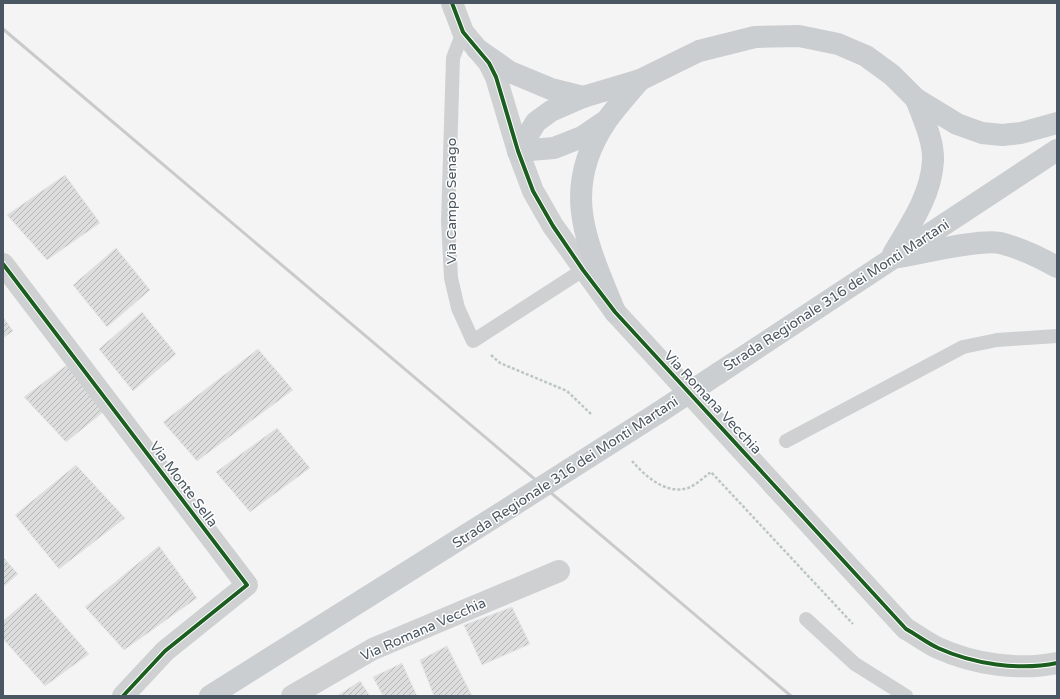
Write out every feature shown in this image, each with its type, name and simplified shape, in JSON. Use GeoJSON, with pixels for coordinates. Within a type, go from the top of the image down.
{"type":"FeatureCollection","features":[{"type":"Feature","properties":{"kind":"main road"},"geometry":{"type":"LineString","coordinates":[[518,151],[536,122],[551,111],[583,97],[640,80],[699,51],[755,37],[799,36],[838,44],[866,56],[892,75],[916,99],[957,124],[982,133],[1021,133],[1057,122]]}},
{"type":"Feature","properties":{"kind":"main road"},"geometry":{"type":"LineString","coordinates":[[477,49],[510,72],[551,89],[583,97]]}},
{"type":"Feature","properties":{"kind":"main road"},"geometry":{"type":"LineString","coordinates":[[615,312],[587,244],[580,206],[581,184],[588,156],[607,120],[640,80]]}},
{"type":"Feature","properties":{"kind":"main road"},"geometry":{"type":"LineString","coordinates":[[890,258],[923,203],[933,161],[932,147],[916,99]]}},
{"type":"Feature","properties":{"kind":"main road"},"geometry":{"type":"LineString","coordinates":[[518,151],[554,148],[582,137],[607,120]]}},
{"type":"Feature","properties":{"kind":"main road","name":"Strada Regionale 316 dei Monti Martani"},"geometry":{"type":"LineString","coordinates":[[210,696],[658,413],[890,258],[1057,150]]}},
{"type":"Feature","properties":{"kind":"main road"},"geometry":{"type":"LineString","coordinates":[[890,258],[968,245],[998,243],[1032,254],[1057,267]]}},
{"type":"Feature","properties":{"kind":"street"},"geometry":{"type":"LineString","coordinates":[[452,3],[463,32]]}},
{"type":"Feature","properties":{"kind":"street","name":"Via Romana Vecchia"},"geometry":{"type":"LineString","coordinates":[[463,32],[489,63],[496,77],[518,151],[533,191],[553,226],[583,270],[615,312],[906,629],[938,648],[976,660],[1012,666],[1057,663]]}},
{"type":"Feature","properties":{"kind":"street","name":"Via Monte Sella"},"geometry":{"type":"LineString","coordinates":[[3,264],[247,585],[164,651],[123,696]]}},
{"type":"Feature","properties":{"kind":"street","name":"Via Romana Vecchia"},"geometry":{"type":"LineString","coordinates":[[292,696],[373,649],[560,571]]}},
{"type":"Feature","properties":{"kind":"lane","name":"Via Campo Senago"},"geometry":{"type":"LineString","coordinates":[[463,32],[453,58],[448,221],[451,278],[458,308],[473,341]]}},
{"type":"Feature","properties":{"kind":"lane"},"geometry":{"type":"LineString","coordinates":[[473,341],[583,270]]}},
{"type":"Feature","properties":{"kind":"lane"},"geometry":{"type":"LineString","coordinates":[[786,441],[963,347],[997,340],[1057,336]]}},
{"type":"Feature","properties":{"kind":"lane"},"geometry":{"type":"LineString","coordinates":[[806,619],[855,664],[906,696]]}},
{"type":"Feature","properties":{"kind":"path"},"geometry":{"type":"LineString","coordinates":[[473,341],[500,363],[566,391],[591,414]]}},
{"type":"Feature","properties":{"kind":"path"},"geometry":{"type":"LineString","coordinates":[[631,461],[654,482],[678,490],[689,488],[711,472],[853,624]]}},
{"type":"Feature","properties":{"kind":"building"},"geometry":{"type":"Polygon","coordinates":[[[65,175],[100,223],[47,260],[7,215],[65,175]]]}},
{"type":"Feature","properties":{"kind":"building"},"geometry":{"type":"Polygon","coordinates":[[[116,248],[150,290],[107,327],[73,285],[116,248]]]}},
{"type":"Feature","properties":{"kind":"building"},"geometry":{"type":"Polygon","coordinates":[[[142,312],[176,354],[133,391],[99,349],[142,312]]]}},
{"type":"Feature","properties":{"kind":"building"},"geometry":{"type":"Polygon","coordinates":[[[3,317],[13,331],[3,338],[3,317]]]}},
{"type":"Feature","properties":{"kind":"building"},"geometry":{"type":"Polygon","coordinates":[[[258,349],[293,390],[197,461],[163,422],[258,349]]]}},
{"type":"Feature","properties":{"kind":"building"},"geometry":{"type":"Polygon","coordinates":[[[67,365],[106,410],[66,442],[24,397],[67,365]]]}},
{"type":"Feature","properties":{"kind":"building"},"geometry":{"type":"Polygon","coordinates":[[[277,428],[310,468],[250,512],[216,472],[277,428]]]}},
{"type":"Feature","properties":{"kind":"building"},"geometry":{"type":"Polygon","coordinates":[[[76,465],[125,518],[59,569],[15,515],[76,465]]]}},
{"type":"Feature","properties":{"kind":"building"},"geometry":{"type":"Polygon","coordinates":[[[159,546],[197,598],[124,650],[85,607],[159,546]]]}},
{"type":"Feature","properties":{"kind":"building"},"geometry":{"type":"Polygon","coordinates":[[[3,557],[18,574],[3,587],[3,557]]]}},
{"type":"Feature","properties":{"kind":"building"},"geometry":{"type":"Polygon","coordinates":[[[36,593],[89,654],[45,686],[3,639],[3,621],[36,593]]]}},
{"type":"Feature","properties":{"kind":"building"},"geometry":{"type":"Polygon","coordinates":[[[512,607],[530,644],[482,665],[464,625],[512,607]]]}},
{"type":"Feature","properties":{"kind":"building"},"geometry":{"type":"Polygon","coordinates":[[[447,646],[472,696],[434,696],[420,660],[447,646]]]}},
{"type":"Feature","properties":{"kind":"building"},"geometry":{"type":"Polygon","coordinates":[[[402,663],[417,696],[383,696],[373,677],[402,663]]]}},
{"type":"Feature","properties":{"kind":"building"},"geometry":{"type":"Polygon","coordinates":[[[360,681],[370,696],[337,696],[360,681]]]}},
{"type":"Feature","properties":{"kind":"railway"},"geometry":{"type":"LineString","coordinates":[[3,29],[791,696]]}},
{"type":"Feature","properties":{"kind":"cycle path"},"geometry":{"type":"LineString","coordinates":[[452,3],[463,32],[489,63],[496,77],[518,151],[533,191],[553,226],[583,270],[615,312],[906,629],[938,648],[952,654],[981,662],[1012,666],[1057,663]]}},
{"type":"Feature","properties":{"kind":"cycle path"},"geometry":{"type":"LineString","coordinates":[[3,264],[247,585],[165,651],[123,696]]}}]}
